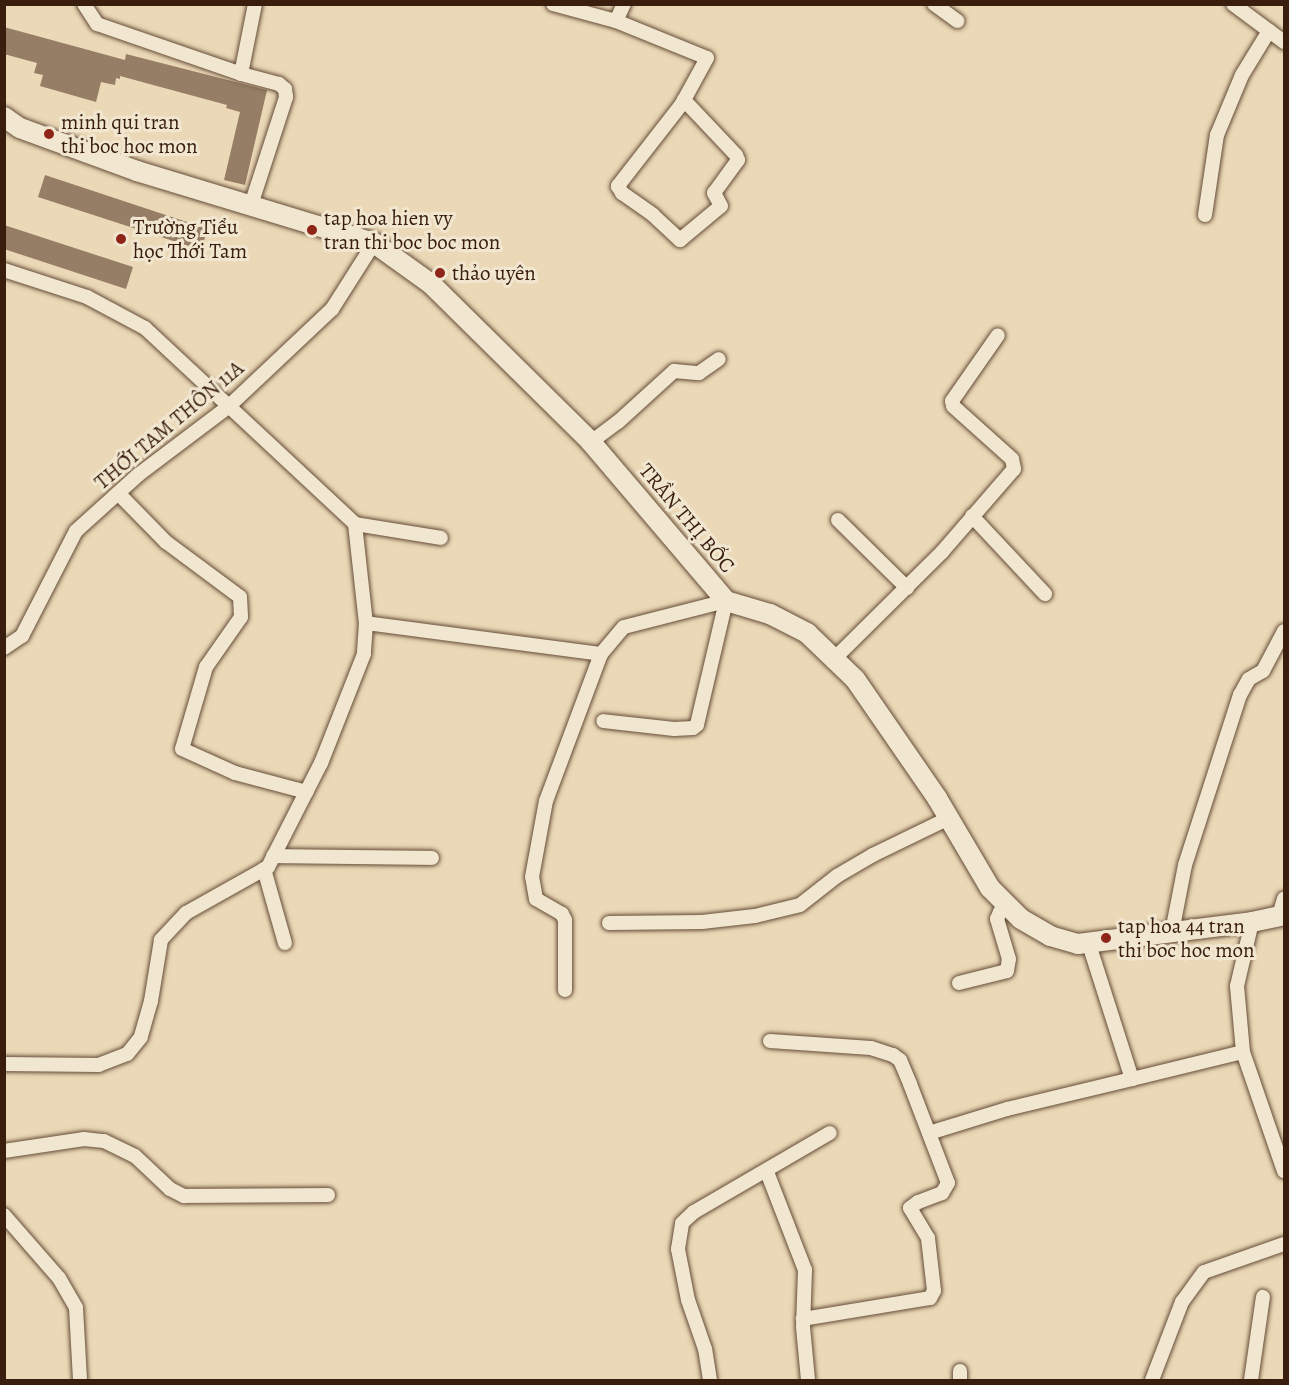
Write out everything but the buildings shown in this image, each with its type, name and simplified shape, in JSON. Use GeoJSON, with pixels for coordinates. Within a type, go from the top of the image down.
{"type":"FeatureCollection","features":[{"type":"Feature","properties":{"kind":"street"},"geometry":{"type":"LineString","coordinates":[[84,4],[98,24],[241,74],[279,84],[285,88],[286,97],[251,205]]}},
{"type":"Feature","properties":{"kind":"street"},"geometry":{"type":"LineString","coordinates":[[241,74],[255,4]]}},
{"type":"Feature","properties":{"kind":"street"},"geometry":{"type":"LineString","coordinates":[[553,4],[616,21],[707,58],[684,100],[618,186],[622,193],[653,215],[680,240],[721,206],[714,193],[738,160],[736,155],[684,100]]}},
{"type":"Feature","properties":{"kind":"street"},"geometry":{"type":"LineString","coordinates":[[616,21],[624,4]]}},
{"type":"Feature","properties":{"kind":"street"},"geometry":{"type":"LineString","coordinates":[[934,4],[957,21]]}},
{"type":"Feature","properties":{"kind":"street"},"geometry":{"type":"LineString","coordinates":[[1233,4],[1284,42]]}},
{"type":"Feature","properties":{"kind":"street"},"geometry":{"type":"LineString","coordinates":[[1205,215],[1217,135],[1242,75],[1269,31]]}},
{"type":"Feature","properties":{"kind":"street","name":"TRẦN THỊ BỐC"},"geometry":{"type":"LineString","coordinates":[[4,117],[20,128],[137,171],[374,243],[431,284],[591,442],[726,601],[770,614],[807,633],[855,679],[949,818],[990,888],[1021,919],[1050,936],[1078,944],[1089,944],[1251,922],[1283,910]]}},
{"type":"Feature","properties":{"kind":"street","name":"THỚI TAM THÔN 11A"},"geometry":{"type":"LineString","coordinates":[[4,648],[22,636],[76,531],[118,493],[228,407],[332,309],[374,243]]}},
{"type":"Feature","properties":{"kind":"street"},"geometry":{"type":"LineString","coordinates":[[4,270],[87,297],[145,328],[355,524],[441,538]]}},
{"type":"Feature","properties":{"kind":"street"},"geometry":{"type":"LineString","coordinates":[[834,658],[907,588],[1015,465],[953,406],[952,401],[998,335]]}},
{"type":"Feature","properties":{"kind":"street"},"geometry":{"type":"LineString","coordinates":[[591,442],[632,410],[674,371],[699,373],[719,359]]}},
{"type":"Feature","properties":{"kind":"street"},"geometry":{"type":"LineString","coordinates":[[118,493],[166,542],[240,597],[241,617],[207,667],[182,749],[235,773],[307,792]]}},
{"type":"Feature","properties":{"kind":"street"},"geometry":{"type":"LineString","coordinates":[[972,516],[1045,594]]}},
{"type":"Feature","properties":{"kind":"street"},"geometry":{"type":"LineString","coordinates":[[838,520],[907,588]]}},
{"type":"Feature","properties":{"kind":"street"},"geometry":{"type":"LineString","coordinates":[[4,1064],[99,1065],[127,1054],[141,1037],[144,1028],[161,940],[186,913],[264,869],[273,856],[321,763],[364,654],[366,623],[355,524]]}},
{"type":"Feature","properties":{"kind":"street"},"geometry":{"type":"LineString","coordinates":[[565,990],[565,920],[562,914],[536,899],[532,877],[546,801],[601,654],[624,627],[726,601],[697,725],[689,729],[674,729],[603,721]]}},
{"type":"Feature","properties":{"kind":"street"},"geometry":{"type":"LineString","coordinates":[[366,623],[601,654]]}},
{"type":"Feature","properties":{"kind":"street"},"geometry":{"type":"LineString","coordinates":[[1173,932],[1185,865],[1240,695],[1249,679],[1263,671],[1284,631]]}},
{"type":"Feature","properties":{"kind":"street"},"geometry":{"type":"LineString","coordinates":[[609,923],[702,922],[755,916],[800,905],[837,876],[873,855],[949,818]]}},
{"type":"Feature","properties":{"kind":"street"},"geometry":{"type":"LineString","coordinates":[[273,856],[432,858]]}},
{"type":"Feature","properties":{"kind":"street"},"geometry":{"type":"LineString","coordinates":[[264,869],[285,944]]}},
{"type":"Feature","properties":{"kind":"street"},"geometry":{"type":"LineString","coordinates":[[959,983],[1007,971],[1009,959],[997,919],[1000,912],[1009,907]]}},
{"type":"Feature","properties":{"kind":"street"},"geometry":{"type":"LineString","coordinates":[[1251,922],[1237,986],[1243,1052],[1284,1171]]}},
{"type":"Feature","properties":{"kind":"street"},"geometry":{"type":"LineString","coordinates":[[1089,944],[1132,1079]]}},
{"type":"Feature","properties":{"kind":"street"},"geometry":{"type":"LineString","coordinates":[[770,1041],[871,1048],[893,1054],[900,1060],[948,1186],[942,1193],[918,1202],[910,1208],[928,1238],[934,1291],[930,1298],[803,1318]]}},
{"type":"Feature","properties":{"kind":"street"},"geometry":{"type":"LineString","coordinates":[[929,1133],[1007,1109],[1243,1052]]}},
{"type":"Feature","properties":{"kind":"street"},"geometry":{"type":"LineString","coordinates":[[710,1380],[705,1349],[688,1300],[678,1250],[682,1223],[694,1212],[767,1172],[830,1133]]}},
{"type":"Feature","properties":{"kind":"street"},"geometry":{"type":"LineString","coordinates":[[4,1151],[84,1139],[104,1141],[135,1156],[170,1189],[184,1197],[328,1195]]}},
{"type":"Feature","properties":{"kind":"street"},"geometry":{"type":"LineString","coordinates":[[767,1172],[805,1270],[803,1318],[808,1380]]}},
{"type":"Feature","properties":{"kind":"street"},"geometry":{"type":"LineString","coordinates":[[4,1215],[59,1278],[76,1308],[80,1380]]}},
{"type":"Feature","properties":{"kind":"street"},"geometry":{"type":"LineString","coordinates":[[1152,1380],[1182,1302],[1204,1272],[1284,1244]]}},
{"type":"Feature","properties":{"kind":"street"},"geometry":{"type":"LineString","coordinates":[[1251,1380],[1263,1297]]}},
{"type":"Feature","properties":{"kind":"place","name":"minh qui tran thi boc hoc mon"},"geometry":{"type":"Point","coordinates":[49,134]}},
{"type":"Feature","properties":{"kind":"place","name":"tap hoa hien vy tran thi boc boc mon"},"geometry":{"type":"Point","coordinates":[312,230]}},
{"type":"Feature","properties":{"kind":"place","name":"Trường Tiểu học Thới Tam"},"geometry":{"type":"Point","coordinates":[121,239]}},
{"type":"Feature","properties":{"kind":"place","name":"thảo uyên"},"geometry":{"type":"Point","coordinates":[440,273]}},
{"type":"Feature","properties":{"kind":"place","name":"tap hoa 44 tran thi boc hoc mon"},"geometry":{"type":"Point","coordinates":[1106,938]}}]}
